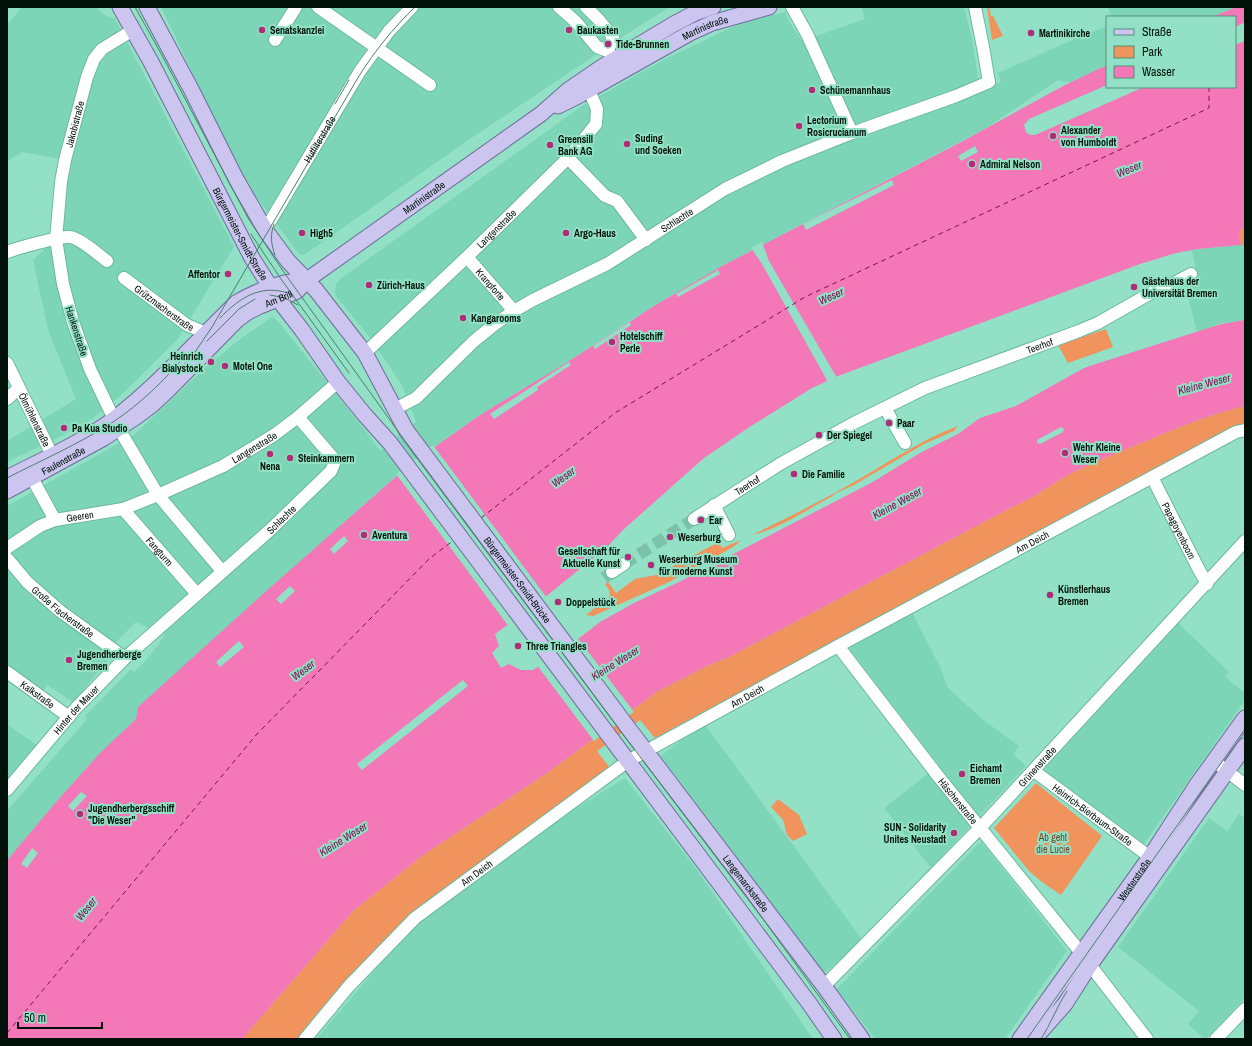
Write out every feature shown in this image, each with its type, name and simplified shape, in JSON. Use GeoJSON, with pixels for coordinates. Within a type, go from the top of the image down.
{"type":"FeatureCollection","features":[{"type":"Feature","properties":{"kind":"main road","name":"Bürgermeister-Smidt-Straße"},"geometry":{"type":"LineString","coordinates":[[120,7],[155,69],[248,253],[274,293],[338,382],[364,414],[390,442]]}},
{"type":"Feature","properties":{"kind":"main road"},"geometry":{"type":"LineString","coordinates":[[147,7],[191,89],[236,179],[265,230],[288,261],[307,280],[365,353],[395,409]]}},
{"type":"Feature","properties":{"kind":"main road","name":"Martinistraße"},"geometry":{"type":"LineString","coordinates":[[541,114],[589,90],[690,33],[712,23],[769,7]]}},
{"type":"Feature","properties":{"kind":"main road","name":"Martinistraße"},"geometry":{"type":"LineString","coordinates":[[307,280],[541,114],[611,56],[708,8]]}},
{"type":"Feature","properties":{"kind":"main road","name":"Am Brill"},"geometry":{"type":"LineString","coordinates":[[116,424],[236,303],[247,296],[297,291],[307,280]]}},
{"type":"Feature","properties":{"kind":"main road","name":"Am Brill"},"geometry":{"type":"LineString","coordinates":[[116,424],[152,405],[237,320],[260,306],[274,293]]}},
{"type":"Feature","properties":{"kind":"main road","name":"Bürgermeister-Smidt-Brücke"},"geometry":{"type":"LineString","coordinates":[[395,409],[406,430],[629,730]]}},
{"type":"Feature","properties":{"kind":"main road","name":"Faulenstraße"},"geometry":{"type":"LineString","coordinates":[[7,478],[93,433],[116,424]]}},
{"type":"Feature","properties":{"kind":"main road","name":"Faulenstraße"},"geometry":{"type":"LineString","coordinates":[[7,491],[32,478],[116,424]]}},
{"type":"Feature","properties":{"kind":"main road","name":"Bürgermeister-Smidt-Brücke"},"geometry":{"type":"LineString","coordinates":[[390,442],[612,741]]}},
{"type":"Feature","properties":{"kind":"main road","name":"Westerstraße"},"geometry":{"type":"LineString","coordinates":[[1034,1039],[1065,1004],[1086,959],[1150,857],[1214,761],[1245,718]]}},
{"type":"Feature","properties":{"kind":"main road","name":"Langemarckstraße"},"geometry":{"type":"LineString","coordinates":[[629,730],[824,986],[862,1039]]}},
{"type":"Feature","properties":{"kind":"main road","name":"Langemarckstraße"},"geometry":{"type":"LineString","coordinates":[[612,741],[809,1003],[834,1039]]}},
{"type":"Feature","properties":{"kind":"main road","name":"Westerstraße"},"geometry":{"type":"LineString","coordinates":[[1020,1039],[1086,959],[1245,746]]}},
{"type":"Feature","properties":{"kind":"street"},"geometry":{"type":"LineString","coordinates":[[275,40],[296,7]]}},
{"type":"Feature","properties":{"kind":"street"},"geometry":{"type":"LineString","coordinates":[[318,7],[430,85]]}},
{"type":"Feature","properties":{"kind":"street","name":"Hutfilterstraße"},"geometry":{"type":"LineString","coordinates":[[265,230],[345,94],[389,31],[412,7]]}},
{"type":"Feature","properties":{"kind":"street"},"geometry":{"type":"LineString","coordinates":[[559,7],[576,22],[597,47],[611,56],[612,38],[599,20],[586,7]]}},
{"type":"Feature","properties":{"kind":"street"},"geometry":{"type":"LineString","coordinates":[[792,7],[807,34],[852,133]]}},
{"type":"Feature","properties":{"kind":"street","name":"Schlachte"},"geometry":{"type":"LineString","coordinates":[[395,409],[416,398],[474,341],[514,311],[533,300],[607,264],[713,197],[738,183],[782,161],[852,133],[949,99],[988,82],[975,7]]}},
{"type":"Feature","properties":{"kind":"street"},"geometry":{"type":"LineString","coordinates":[[708,8],[712,23]]}},
{"type":"Feature","properties":{"kind":"street","name":"Jakobistraße"},"geometry":{"type":"LineString","coordinates":[[56,239],[63,168],[87,77],[94,59],[102,49],[133,30]]}},
{"type":"Feature","properties":{"kind":"street","name":"Langenstraße"},"geometry":{"type":"LineString","coordinates":[[365,353],[568,158],[596,124],[597,108],[589,90]]}},
{"type":"Feature","properties":{"kind":"street"},"geometry":{"type":"LineString","coordinates":[[568,158],[605,196],[617,201],[646,240]]}},
{"type":"Feature","properties":{"kind":"street"},"geometry":{"type":"LineString","coordinates":[[7,252],[56,239],[71,237],[87,246],[107,261]]}},
{"type":"Feature","properties":{"kind":"street","name":"Hankenstraße"},"geometry":{"type":"LineString","coordinates":[[56,239],[63,284],[73,322],[90,369],[116,424],[158,495]]}},
{"type":"Feature","properties":{"kind":"street","name":"Kranpforte"},"geometry":{"type":"LineString","coordinates":[[466,257],[514,311]]}},
{"type":"Feature","properties":{"kind":"street","name":"Teerhof"},"geometry":{"type":"LineString","coordinates":[[694,519],[780,464],[854,423],[925,388],[1092,326],[1151,293],[1167,287],[1190,274]]}},
{"type":"Feature","properties":{"kind":"street","name":"Grützmacherstraße"},"geometry":{"type":"LineString","coordinates":[[124,278],[187,325],[206,333]]}},
{"type":"Feature","properties":{"kind":"street","name":"Ölmühlenstraße"},"geometry":{"type":"LineString","coordinates":[[7,363],[52,455]]}},
{"type":"Feature","properties":{"kind":"street","name":"Langenstraße"},"geometry":{"type":"LineString","coordinates":[[158,495],[223,466],[274,435],[298,417],[338,382]]}},
{"type":"Feature","properties":{"kind":"street"},"geometry":{"type":"LineString","coordinates":[[7,398],[19,388]]}},
{"type":"Feature","properties":{"kind":"street"},"geometry":{"type":"LineString","coordinates":[[885,408],[905,443]]}},
{"type":"Feature","properties":{"kind":"street","name":"Schlachte"},"geometry":{"type":"LineString","coordinates":[[222,571],[270,530],[331,471],[334,464],[333,458],[298,417]]}},
{"type":"Feature","properties":{"kind":"street","name":"Am Deich"},"geometry":{"type":"LineString","coordinates":[[305,1039],[349,986],[415,918],[628,761],[1152,477],[1236,432],[1245,430]]}},
{"type":"Feature","properties":{"kind":"street","name":"Papagoyenboom"},"geometry":{"type":"LineString","coordinates":[[1152,477],[1207,584]]}},
{"type":"Feature","properties":{"kind":"street"},"geometry":{"type":"LineString","coordinates":[[32,478],[56,520]]}},
{"type":"Feature","properties":{"kind":"street"},"geometry":{"type":"LineString","coordinates":[[158,495],[222,571]]}},
{"type":"Feature","properties":{"kind":"street","name":"Geeren"},"geometry":{"type":"LineString","coordinates":[[7,548],[40,526],[56,520],[123,509],[158,495]]}},
{"type":"Feature","properties":{"kind":"street"},"geometry":{"type":"LineString","coordinates":[[714,505],[729,535]]}},
{"type":"Feature","properties":{"kind":"street","name":"Fangturm"},"geometry":{"type":"LineString","coordinates":[[123,509],[197,594]]}},
{"type":"Feature","properties":{"kind":"street","name":"Grünenstraße"},"geometry":{"type":"LineString","coordinates":[[824,986],[1034,771],[1245,541]]}},
{"type":"Feature","properties":{"kind":"street","name":"Große Fischerstraße"},"geometry":{"type":"LineString","coordinates":[[7,558],[27,582],[60,611],[125,658]]}},
{"type":"Feature","properties":{"kind":"street"},"geometry":{"type":"LineString","coordinates":[[612,572],[624,564]]}},
{"type":"Feature","properties":{"kind":"street","name":"Hinter der Mauer"},"geometry":{"type":"LineString","coordinates":[[7,790],[69,717],[125,658],[222,571]]}},
{"type":"Feature","properties":{"kind":"street","name":"Häschenstraße"},"geometry":{"type":"LineString","coordinates":[[838,646],[938,776],[1086,959],[1147,1039]]}},
{"type":"Feature","properties":{"kind":"street","name":"Kalkstraße"},"geometry":{"type":"LineString","coordinates":[[7,672],[69,717]]}},
{"type":"Feature","properties":{"kind":"street"},"geometry":{"type":"LineString","coordinates":[[1214,761],[1245,785]]}},
{"type":"Feature","properties":{"kind":"street","name":"Heinrich-Bierbaum-Straße"},"geometry":{"type":"LineString","coordinates":[[1034,771],[1150,857]]}},
{"type":"Feature","properties":{"kind":"street"},"geometry":{"type":"LineString","coordinates":[[1216,1039],[1245,1009]]}},
{"type":"Feature","properties":{"kind":"shaded area"},"geometry":{"type":"Polygon","coordinates":[[[22,7],[95,7],[105,15],[115,19],[234,247],[177,340],[119,397],[92,419],[7,462],[7,441],[76,399],[48,330],[33,260],[56,239],[66,160],[22,152],[8,161],[7,160],[7,25],[22,7]]]}},
{"type":"Feature","properties":{"kind":"shaded area"},"geometry":{"type":"Polygon","coordinates":[[[161,7],[670,7],[625,35],[464,143],[304,255],[299,254],[252,191],[218,126],[161,7]]]}},
{"type":"Feature","properties":{"kind":"shaded area"},"geometry":{"type":"Polygon","coordinates":[[[861,7],[964,7],[972,39],[980,90],[1001,82],[998,73],[1106,26],[1106,65],[1072,82],[1058,80],[986,128],[722,266],[634,318],[566,363],[480,415],[409,465],[139,707],[136,719],[100,754],[56,802],[7,862],[7,811],[87,719],[85,716],[131,669],[134,672],[149,657],[165,635],[136,622],[116,642],[113,654],[73,702],[47,685],[37,701],[7,677],[7,506],[135,434],[205,368],[240,339],[272,317],[281,325],[380,451],[416,422],[402,385],[367,334],[336,296],[336,284],[340,279],[582,106],[667,58],[741,23],[786,12],[787,18],[802,41],[865,19],[861,7]]]}},
{"type":"Feature","properties":{"kind":"shaded area"},"geometry":{"type":"Polygon","coordinates":[[[1108,7],[1236,7],[1214,16],[1111,16],[1108,7]]]}},
{"type":"Feature","properties":{"kind":"shaded area"},"geometry":{"type":"Polygon","coordinates":[[[1245,244],[1245,320],[1221,323],[1197,332],[1185,285],[1197,275],[1192,250],[1245,244]]]}},
{"type":"Feature","properties":{"kind":"shaded area"},"geometry":{"type":"Polygon","coordinates":[[[912,612],[942,671],[947,687],[982,719],[1019,746],[1013,754],[1026,766],[931,868],[884,808],[939,765],[848,647],[912,612]]]}},
{"type":"Feature","properties":{"kind":"shaded area"},"geometry":{"type":"Polygon","coordinates":[[[1175,620],[1229,672],[1225,677],[1245,693],[1245,700],[1144,844],[1035,771],[1175,620]]]}},
{"type":"Feature","properties":{"kind":"shaded area"},"geometry":{"type":"Polygon","coordinates":[[[704,723],[863,941],[824,973],[661,756],[704,723]]]}},
{"type":"Feature","properties":{"kind":"shaded area"},"geometry":{"type":"Polygon","coordinates":[[[7,724],[42,749],[7,792],[7,724]]]}},
{"type":"Feature","properties":{"kind":"shaded area"},"geometry":{"type":"Polygon","coordinates":[[[625,778],[697,870],[813,1039],[316,1039],[417,921],[559,819],[625,778]]]}},
{"type":"Feature","properties":{"kind":"shaded area"},"geometry":{"type":"Polygon","coordinates":[[[1239,814],[1245,818],[1245,998],[1206,1039],[1204,1039],[1188,1024],[1199,1011],[1118,947],[1209,818],[1227,831],[1239,814]]]}},
{"type":"Feature","properties":{"kind":"shaded area"},"geometry":{"type":"Polygon","coordinates":[[[981,841],[1067,951],[1005,1039],[875,1039],[837,989],[981,841]]]}},
{"type":"Feature","properties":{"kind":"green space"},"geometry":{"type":"Polygon","coordinates":[[[987,7],[989,7],[991,16],[993,16],[1003,36],[992,40],[987,7]]]}},
{"type":"Feature","properties":{"kind":"green space"},"geometry":{"type":"Polygon","coordinates":[[[1245,226],[1245,244],[1241,245],[1239,232],[1245,226]]]}},
{"type":"Feature","properties":{"kind":"green space"},"geometry":{"type":"Polygon","coordinates":[[[1106,329],[1113,347],[1068,363],[1058,345],[1106,329]]]}},
{"type":"Feature","properties":{"kind":"green space"},"geometry":{"type":"Polygon","coordinates":[[[1245,406],[1245,425],[1081,509],[655,738],[640,720],[597,751],[610,768],[411,914],[351,974],[297,1039],[242,1039],[353,911],[423,855],[547,773],[658,691],[711,664],[729,657],[1029,499],[1078,470],[1190,423],[1245,406]]]}},
{"type":"Feature","properties":{"kind":"green space"},"geometry":{"type":"Polygon","coordinates":[[[958,426],[954,431],[924,444],[792,519],[752,535],[834,493],[920,443],[958,426]]]}},
{"type":"Feature","properties":{"kind":"green space"},"geometry":{"type":"Polygon","coordinates":[[[741,540],[728,550],[669,582],[593,616],[586,615],[610,596],[609,590],[605,584],[608,582],[616,593],[635,579],[656,575],[719,542],[722,548],[741,540]]]}},
{"type":"Feature","properties":{"kind":"green space","name":"Ab geht die Lucie"},"geometry":{"type":"Polygon","coordinates":[[[1036,783],[1102,836],[1061,895],[1029,871],[994,828],[1036,783]]]}},
{"type":"Feature","properties":{"kind":"green space"},"geometry":{"type":"Polygon","coordinates":[[[778,799],[799,815],[807,834],[793,841],[787,835],[783,820],[771,807],[778,799]]]}},
{"type":"Feature","properties":{"kind":"water"},"geometry":{"type":"Polygon","coordinates":[[[1236,7],[1245,7],[1245,226],[1239,232],[1241,245],[1198,249],[1176,253],[1140,264],[838,376],[812,388],[751,426],[704,458],[623,530],[608,546],[549,594],[495,634],[499,646],[492,653],[501,668],[509,664],[521,670],[533,670],[600,622],[634,603],[679,582],[871,483],[920,453],[958,434],[980,418],[1016,406],[1084,368],[1102,362],[1221,324],[1245,320],[1245,406],[1190,423],[1078,470],[1029,499],[729,657],[711,664],[658,691],[547,773],[423,855],[353,911],[242,1039],[7,1039],[7,862],[9,858],[100,753],[136,719],[138,707],[264,593],[409,465],[480,415],[566,363],[654,306],[722,266],[961,142],[1065,85],[1106,65],[1106,88],[1236,88],[1236,16],[1214,16],[1236,7]],[[1061,427],[1037,440],[1037,443],[1040,444],[1063,432],[1064,429],[1061,427]]]}},
{"type":"Feature","properties":{"kind":"pier"},"geometry":{"type":"Polygon","coordinates":[[[1243,23],[1245,24],[1245,41],[1236,45],[1236,26],[1243,23]]]}},
{"type":"Feature","properties":{"kind":"pier"},"geometry":{"type":"Polygon","coordinates":[[[1106,85],[1106,88],[1142,88],[1035,135],[1030,135],[1026,132],[1024,125],[1029,119],[1106,85]]]}},
{"type":"Feature","properties":{"kind":"pier"},"geometry":{"type":"Polygon","coordinates":[[[975,146],[978,152],[961,161],[958,156],[975,146]]]}},
{"type":"Feature","properties":{"kind":"pier"},"geometry":{"type":"Polygon","coordinates":[[[892,180],[894,185],[806,230],[803,224],[892,180]]]}},
{"type":"Feature","properties":{"kind":"pier"},"geometry":{"type":"Polygon","coordinates":[[[762,242],[769,261],[837,378],[828,382],[762,264],[751,248],[762,242]]]}},
{"type":"Feature","properties":{"kind":"pier"},"geometry":{"type":"Polygon","coordinates":[[[718,270],[720,274],[678,297],[676,294],[718,270]]]}},
{"type":"Feature","properties":{"kind":"pier"},"geometry":{"type":"Polygon","coordinates":[[[630,322],[631,325],[595,349],[593,346],[630,322]]]}},
{"type":"Feature","properties":{"kind":"pier"},"geometry":{"type":"Polygon","coordinates":[[[569,362],[571,365],[537,387],[538,390],[494,419],[490,414],[569,362]]]}},
{"type":"Feature","properties":{"kind":"pier"},"geometry":{"type":"Polygon","coordinates":[[[433,445],[547,598],[509,627],[396,474],[433,445]]]}},
{"type":"Feature","properties":{"kind":"pier"},"geometry":{"type":"Polygon","coordinates":[[[344,536],[348,541],[334,554],[330,549],[344,536]]]}},
{"type":"Feature","properties":{"kind":"pier"},"geometry":{"type":"Polygon","coordinates":[[[290,586],[295,591],[281,604],[276,599],[290,586]]]}},
{"type":"Feature","properties":{"kind":"pier"},"geometry":{"type":"Polygon","coordinates":[[[577,637],[634,712],[594,741],[536,664],[577,637]]]}},
{"type":"Feature","properties":{"kind":"pier"},"geometry":{"type":"Polygon","coordinates":[[[239,641],[244,647],[220,667],[216,662],[239,641]]]}},
{"type":"Feature","properties":{"kind":"pier"},"geometry":{"type":"Polygon","coordinates":[[[463,680],[468,686],[362,770],[357,764],[463,680]]]}},
{"type":"Feature","properties":{"kind":"pier"},"geometry":{"type":"Polygon","coordinates":[[[81,792],[87,796],[73,811],[68,806],[81,792]]]}},
{"type":"Feature","properties":{"kind":"pier"},"geometry":{"type":"Polygon","coordinates":[[[32,848],[38,853],[27,868],[21,864],[32,848]]]}},
{"type":"Feature","properties":{"kind":"ferry route"},"geometry":{"type":"LineString","coordinates":[[481,518],[615,413],[805,297],[1209,108],[1209,88]]}},
{"type":"Feature","properties":{"kind":"ferry route"},"geometry":{"type":"LineString","coordinates":[[7,1033],[257,734],[429,559],[454,540]]}},
{"type":"Feature","properties":{"kind":"tunnel"},"geometry":{"type":"LineString","coordinates":[[624,564],[694,519]]}},
{"type":"Feature","properties":{"kind":"tunnel"},"geometry":{"type":"LineString","coordinates":[[604,578],[612,572]]}},
{"type":"Feature","properties":{"kind":"tram line"},"geometry":{"type":"LineString","coordinates":[[135,7],[248,218],[283,271],[400,434],[631,745],[742,890],[850,1039]]}},
{"type":"Feature","properties":{"kind":"tram line"},"geometry":{"type":"LineString","coordinates":[[183,366],[193,355],[212,327],[359,76],[385,40],[415,7]]}},
{"type":"Feature","properties":{"kind":"tram line"},"geometry":{"type":"LineString","coordinates":[[335,104],[349,80]]}},
{"type":"Feature","properties":{"kind":"tram line"},"geometry":{"type":"LineString","coordinates":[[274,224],[272,240],[275,255]]}},
{"type":"Feature","properties":{"kind":"tram line"},"geometry":{"type":"LineString","coordinates":[[251,234],[281,279],[349,373]]}},
{"type":"Feature","properties":{"kind":"tram line"},"geometry":{"type":"LineString","coordinates":[[220,318],[244,298],[262,291],[282,291],[293,295]]}},
{"type":"Feature","properties":{"kind":"tram line"},"geometry":{"type":"LineString","coordinates":[[270,295],[285,298],[298,305]]}},
{"type":"Feature","properties":{"kind":"tram line"},"geometry":{"type":"LineString","coordinates":[[207,341],[239,309],[255,299]]}},
{"type":"Feature","properties":{"kind":"tram line"},"geometry":{"type":"LineString","coordinates":[[7,478],[74,445],[113,422],[133,408],[151,392],[185,356]]}},
{"type":"Feature","properties":{"kind":"tram line"},"geometry":{"type":"LineString","coordinates":[[1027,1039],[1245,729]]}},
{"type":"Feature","properties":{"kind":"tram line"},"geometry":{"type":"LineString","coordinates":[[1041,1039],[1067,991]]}},
{"type":"Feature","properties":{"kind":"place","name":"Senatskanzlei"},"geometry":{"type":"Point","coordinates":[262,30]}},
{"type":"Feature","properties":{"kind":"place","name":"Baukasten"},"geometry":{"type":"Point","coordinates":[569,30]}},
{"type":"Feature","properties":{"kind":"place","name":"Martinikirche"},"geometry":{"type":"Point","coordinates":[1031,33]}},
{"type":"Feature","properties":{"kind":"place","name":"Tide-Brunnen"},"geometry":{"type":"Point","coordinates":[608,44]}},
{"type":"Feature","properties":{"kind":"place","name":"Schünemannhaus"},"geometry":{"type":"Point","coordinates":[812,90]}},
{"type":"Feature","properties":{"kind":"place","name":"Lectorium Rosicrucianum"},"geometry":{"type":"Point","coordinates":[799,126]}},
{"type":"Feature","properties":{"kind":"place","name":"Alexander von Humboldt"},"geometry":{"type":"Point","coordinates":[1053,136]}},
{"type":"Feature","properties":{"kind":"place","name":"Suding und Soeken"},"geometry":{"type":"Point","coordinates":[627,144]}},
{"type":"Feature","properties":{"kind":"place","name":"Greensill Bank AG"},"geometry":{"type":"Point","coordinates":[550,145]}},
{"type":"Feature","properties":{"kind":"place","name":"Admiral Nelson"},"geometry":{"type":"Point","coordinates":[972,164]}},
{"type":"Feature","properties":{"kind":"place","name":"High5"},"geometry":{"type":"Point","coordinates":[302,233]}},
{"type":"Feature","properties":{"kind":"place","name":"Argo-Haus"},"geometry":{"type":"Point","coordinates":[566,233]}},
{"type":"Feature","properties":{"kind":"place","name":"Affentor"},"geometry":{"type":"Point","coordinates":[228,274]}},
{"type":"Feature","properties":{"kind":"place","name":"Zürich-Haus"},"geometry":{"type":"Point","coordinates":[369,285]}},
{"type":"Feature","properties":{"kind":"place","name":"Gästehaus der Universität Bremen"},"geometry":{"type":"Point","coordinates":[1134,287]}},
{"type":"Feature","properties":{"kind":"place","name":"Kangarooms"},"geometry":{"type":"Point","coordinates":[463,318]}},
{"type":"Feature","properties":{"kind":"place","name":"Hotelschiff Perle"},"geometry":{"type":"Point","coordinates":[612,342]}},
{"type":"Feature","properties":{"kind":"place","name":"Heinrich Bialystock"},"geometry":{"type":"Point","coordinates":[211,362]}},
{"type":"Feature","properties":{"kind":"place","name":"Motel One"},"geometry":{"type":"Point","coordinates":[225,366]}},
{"type":"Feature","properties":{"kind":"place","name":"Paar"},"geometry":{"type":"Point","coordinates":[889,423]}},
{"type":"Feature","properties":{"kind":"place","name":"Pa Kua Studio"},"geometry":{"type":"Point","coordinates":[64,428]}},
{"type":"Feature","properties":{"kind":"place","name":"Der Spiegel"},"geometry":{"type":"Point","coordinates":[819,435]}},
{"type":"Feature","properties":{"kind":"place","name":"Wehr Kleine Weser"},"geometry":{"type":"Point","coordinates":[1065,453]}},
{"type":"Feature","properties":{"kind":"place","name":"Nena"},"geometry":{"type":"Point","coordinates":[270,454]}},
{"type":"Feature","properties":{"kind":"place","name":"Steinkammern"},"geometry":{"type":"Point","coordinates":[290,458]}},
{"type":"Feature","properties":{"kind":"place","name":"Die Familie"},"geometry":{"type":"Point","coordinates":[794,474]}},
{"type":"Feature","properties":{"kind":"place","name":"Ear"},"geometry":{"type":"Point","coordinates":[701,520]}},
{"type":"Feature","properties":{"kind":"place","name":"Aventura"},"geometry":{"type":"Point","coordinates":[364,535]}},
{"type":"Feature","properties":{"kind":"place","name":"Weserburg"},"geometry":{"type":"Point","coordinates":[670,537]}},
{"type":"Feature","properties":{"kind":"place","name":"Gesellschaft für Aktuelle Kunst"},"geometry":{"type":"Point","coordinates":[628,557]}},
{"type":"Feature","properties":{"kind":"place","name":"Weserburg Museum für moderne Kunst"},"geometry":{"type":"Point","coordinates":[651,565]}},
{"type":"Feature","properties":{"kind":"place","name":"Künstlerhaus Bremen"},"geometry":{"type":"Point","coordinates":[1050,595]}},
{"type":"Feature","properties":{"kind":"place","name":"Doppelstück"},"geometry":{"type":"Point","coordinates":[558,602]}},
{"type":"Feature","properties":{"kind":"place","name":"Three Triangles"},"geometry":{"type":"Point","coordinates":[518,646]}},
{"type":"Feature","properties":{"kind":"place","name":"Jugendherberge Bremen"},"geometry":{"type":"Point","coordinates":[69,660]}},
{"type":"Feature","properties":{"kind":"place","name":"Eichamt Bremen"},"geometry":{"type":"Point","coordinates":[962,774]}},
{"type":"Feature","properties":{"kind":"place","name":"Jugendherbergsschiff \"Die Weser\""},"geometry":{"type":"Point","coordinates":[80,814]}},
{"type":"Feature","properties":{"kind":"place","name":"SUN - Solidarity Unites Neustadt"},"geometry":{"type":"Point","coordinates":[954,833]}},
{"type":"Feature","properties":{"kind":"water label","name":"Weser"},"geometry":{"type":"Point","coordinates":[1129,169]}},
{"type":"Feature","properties":{"kind":"water label","name":"Weser"},"geometry":{"type":"Point","coordinates":[831,296]}},
{"type":"Feature","properties":{"kind":"water label","name":"Kleine Weser"},"geometry":{"type":"Point","coordinates":[1204,384]}},
{"type":"Feature","properties":{"kind":"water label","name":"Weser"},"geometry":{"type":"Point","coordinates":[563,477]}},
{"type":"Feature","properties":{"kind":"water label","name":"Kleine Weser"},"geometry":{"type":"Point","coordinates":[897,503]}},
{"type":"Feature","properties":{"kind":"water label","name":"Kleine Weser"},"geometry":{"type":"Point","coordinates":[615,663]}},
{"type":"Feature","properties":{"kind":"water label","name":"Weser"},"geometry":{"type":"Point","coordinates":[303,670]}},
{"type":"Feature","properties":{"kind":"water label","name":"Kleine Weser"},"geometry":{"type":"Point","coordinates":[343,839]}},
{"type":"Feature","properties":{"kind":"water label","name":"Weser"},"geometry":{"type":"Point","coordinates":[86,909]}}]}
